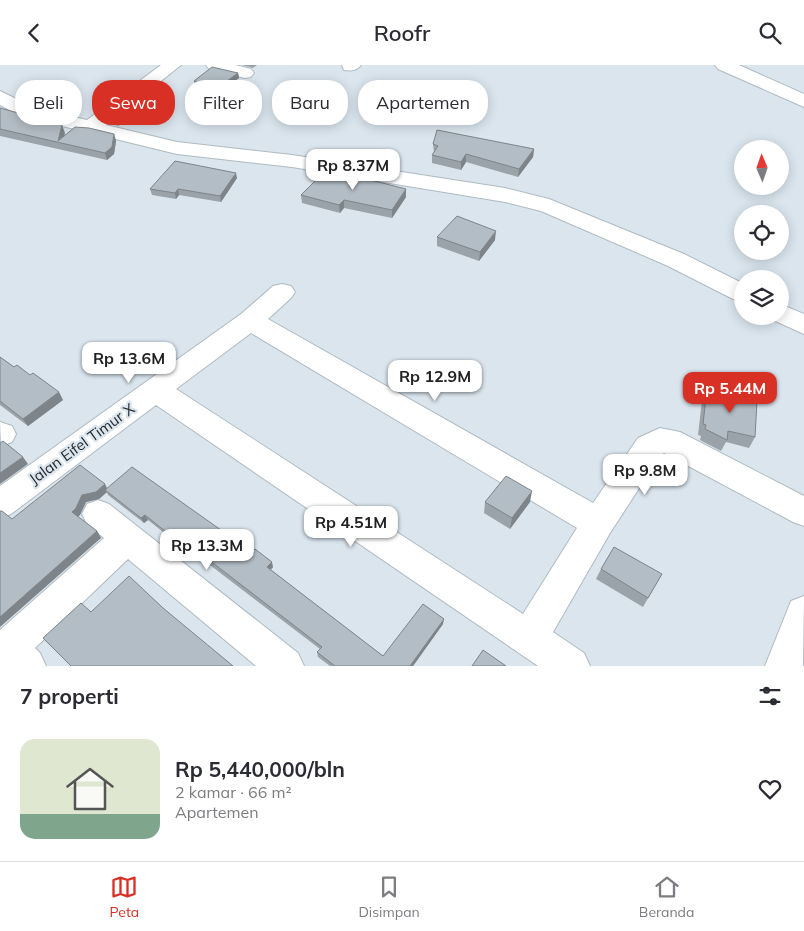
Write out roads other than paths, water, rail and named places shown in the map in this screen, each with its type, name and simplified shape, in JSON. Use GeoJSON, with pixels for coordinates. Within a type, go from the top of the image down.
{"type":"FeatureCollection","features":[{"type":"Feature","properties":{"kind":"street"},"geometry":{"type":"LineString","coordinates":[[92,126],[172,65]]}},
{"type":"Feature","properties":{"kind":"street"},"geometry":{"type":"LineString","coordinates":[[215,65],[245,73]]}},
{"type":"Feature","properties":{"kind":"street"},"geometry":{"type":"LineString","coordinates":[[724,65],[804,101]]}},
{"type":"Feature","properties":{"kind":"street"},"geometry":{"type":"LineString","coordinates":[[4,103],[28,112],[196,151],[292,161],[505,195],[567,214],[676,259],[734,289]]}},
{"type":"Feature","properties":{"kind":"street","name":"Jalan Eifel Timur X"},"geometry":{"type":"LineString","coordinates":[[0,505],[250,321],[282,292]]}},
{"type":"Feature","properties":{"kind":"street"},"geometry":{"type":"LineString","coordinates":[[789,318],[804,325]]}},
{"type":"Feature","properties":{"kind":"street"},"geometry":{"type":"LineString","coordinates":[[250,321],[598,523]]}},
{"type":"Feature","properties":{"kind":"street"},"geometry":{"type":"LineString","coordinates":[[157,391],[571,666]]}},
{"type":"Feature","properties":{"kind":"street"},"geometry":{"type":"LineString","coordinates":[[529,638],[598,523],[649,447],[660,440],[669,441],[804,512]]}},
{"type":"Feature","properties":{"kind":"street"},"geometry":{"type":"LineString","coordinates":[[98,514],[285,666]]}},
{"type":"Feature","properties":{"kind":"street"},"geometry":{"type":"LineString","coordinates":[[12,656],[128,539]]}},
{"type":"Feature","properties":{"kind":"street"},"geometry":{"type":"LineString","coordinates":[[784,666],[804,613]]}}]}
